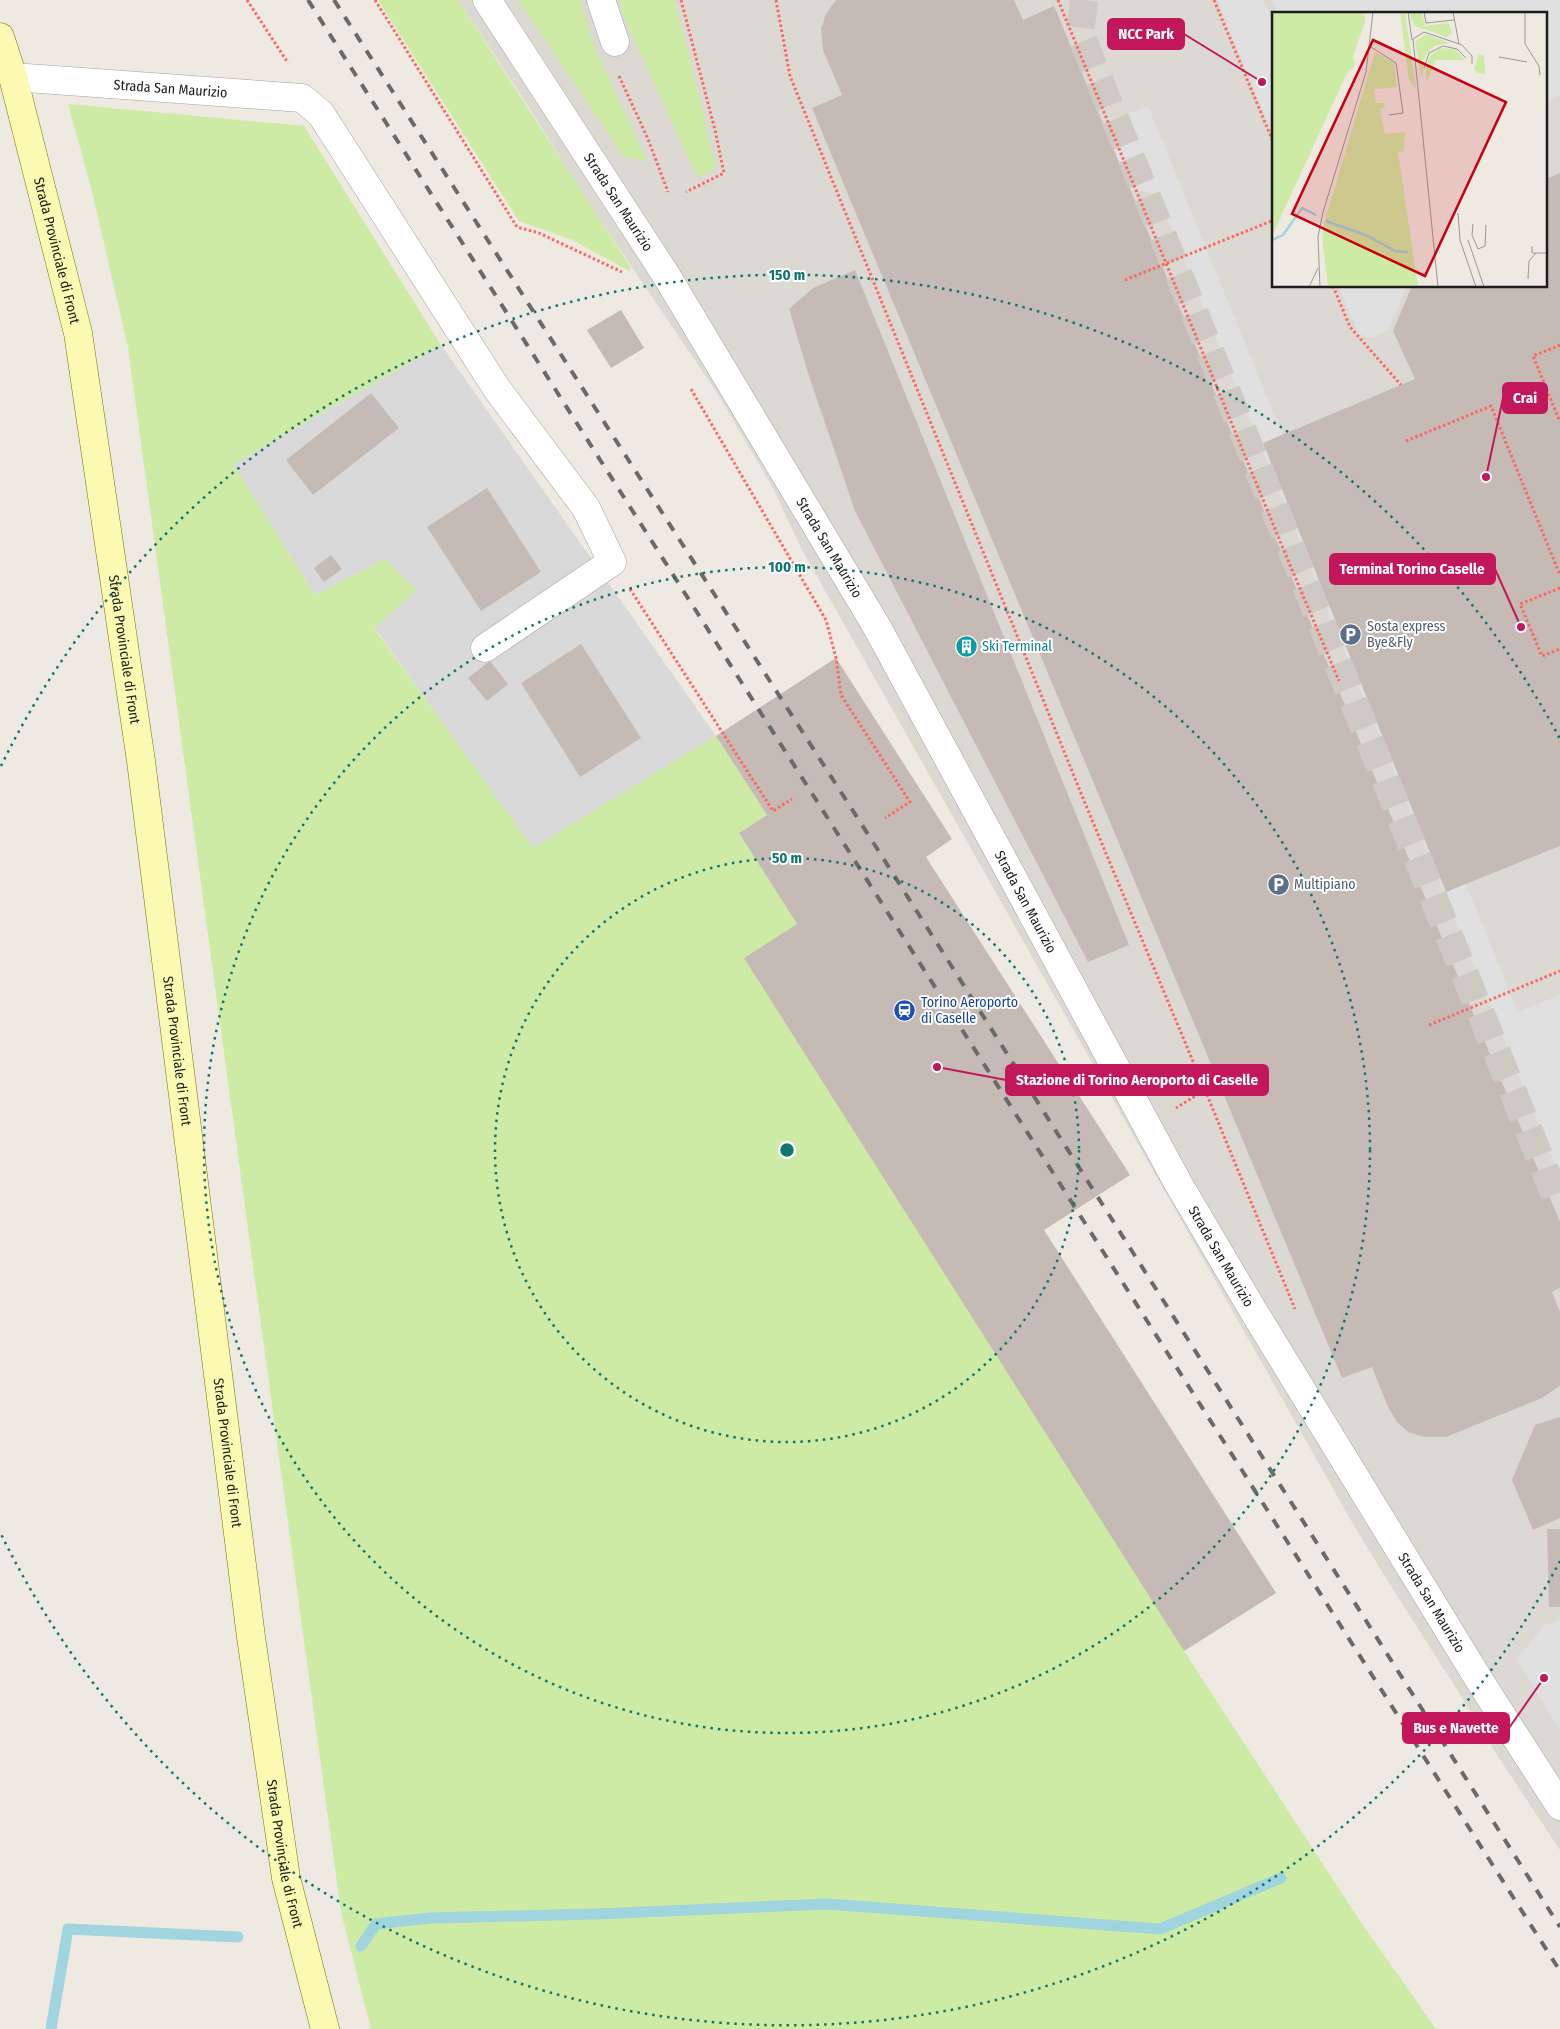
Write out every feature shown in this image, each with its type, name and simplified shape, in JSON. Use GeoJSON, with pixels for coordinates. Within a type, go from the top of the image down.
{"type":"FeatureCollection","features":[{"type":"Feature","properties":{"kind":"main road","name":"Strada Provinciale di Front"},"geometry":{"type":"LineString","coordinates":[[0,37],[13,77],[78,334],[141,761],[254,1656],[286,1878],[325,2029]]}},
{"type":"Feature","properties":{"kind":"street","name":"Strada San Maurizio"},"geometry":{"type":"LineString","coordinates":[[487,0],[666,275],[877,627],[1178,1183],[1254,1312],[1481,1682],[1560,1806]]}},
{"type":"Feature","properties":{"kind":"street"},"geometry":{"type":"LineString","coordinates":[[601,0],[615,42]]}},
{"type":"Feature","properties":{"kind":"street","name":"Strada San Maurizio"},"geometry":{"type":"LineString","coordinates":[[13,77],[302,98],[321,114],[497,389],[586,508],[612,562]]}},
{"type":"Feature","properties":{"kind":"street"},"geometry":{"type":"LineString","coordinates":[[485,648],[612,562]]}},
{"type":"Feature","properties":{"kind":"path"},"geometry":{"type":"LineString","coordinates":[[247,0],[289,65]]}},
{"type":"Feature","properties":{"kind":"path"},"geometry":{"type":"LineString","coordinates":[[375,0],[517,227],[539,233],[630,276]]}},
{"type":"Feature","properties":{"kind":"path"},"geometry":{"type":"LineString","coordinates":[[681,0],[715,130],[724,173],[686,192]]}},
{"type":"Feature","properties":{"kind":"path"},"geometry":{"type":"LineString","coordinates":[[776,0],[790,76],[1084,798],[1296,1311]]}},
{"type":"Feature","properties":{"kind":"path"},"geometry":{"type":"LineString","coordinates":[[1058,0],[1278,537],[1340,682]]}},
{"type":"Feature","properties":{"kind":"path"},"geometry":{"type":"LineString","coordinates":[[1214,0],[1272,139]]}},
{"type":"Feature","properties":{"kind":"path"},"geometry":{"type":"LineString","coordinates":[[617,73],[648,139],[668,192]]}},
{"type":"Feature","properties":{"kind":"path"},"geometry":{"type":"LineString","coordinates":[[1125,280],[1272,221]]}},
{"type":"Feature","properties":{"kind":"path"},"geometry":{"type":"LineString","coordinates":[[1334,288],[1350,327],[1401,386]]}},
{"type":"Feature","properties":{"kind":"path"},"geometry":{"type":"LineString","coordinates":[[1560,345],[1533,356],[1560,422]]}},
{"type":"Feature","properties":{"kind":"path"},"geometry":{"type":"LineString","coordinates":[[690,386],[826,620],[836,658],[841,695],[910,802],[885,818]]}},
{"type":"Feature","properties":{"kind":"path"},"geometry":{"type":"LineString","coordinates":[[1406,441],[1490,406],[1560,575]]}},
{"type":"Feature","properties":{"kind":"path"},"geometry":{"type":"LineString","coordinates":[[612,562],[672,652],[773,811],[792,799]]}},
{"type":"Feature","properties":{"kind":"path"},"geometry":{"type":"LineString","coordinates":[[1560,588],[1520,604],[1542,656],[1560,649]]}},
{"type":"Feature","properties":{"kind":"path"},"geometry":{"type":"LineString","coordinates":[[1429,1025],[1560,972]]}},
{"type":"Feature","properties":{"kind":"path"},"geometry":{"type":"LineString","coordinates":[[1148,1126],[1205,1090]]}},
{"type":"Feature","properties":{"kind":"shaded area"},"geometry":{"type":"Polygon","coordinates":[[[458,0],[1560,0],[1560,1850],[1497,1755],[1353,1524],[801,548],[773,488],[717,393],[579,189],[532,112],[458,0]]]}},
{"type":"Feature","properties":{"kind":"shaded area"},"geometry":{"type":"Polygon","coordinates":[[[1217,0],[1263,0],[1272,20],[1272,133],[1217,0]]]}},
{"type":"Feature","properties":{"kind":"shaded area"},"geometry":{"type":"Polygon","coordinates":[[[1272,0],[1560,0],[1560,95],[1548,100],[1548,12],[1277,12],[1272,0]]]}},
{"type":"Feature","properties":{"kind":"shaded area"},"geometry":{"type":"Polygon","coordinates":[[[1148,106],[1518,1012],[1560,995],[1560,1176],[1157,194],[1098,184],[1098,125],[1148,106]]]}},
{"type":"Feature","properties":{"kind":"shaded area"},"geometry":{"type":"Polygon","coordinates":[[[1339,288],[1406,288],[1389,329],[1371,338],[1359,334],[1339,288]]]}},
{"type":"Feature","properties":{"kind":"shaded area"},"geometry":{"type":"Polygon","coordinates":[[[441,345],[716,736],[533,849],[374,627],[417,590],[385,559],[315,595],[233,464],[441,345]]]}},
{"type":"Feature","properties":{"kind":"shaded area"},"geometry":{"type":"Polygon","coordinates":[[[1560,1620],[1560,1731],[1517,1659],[1545,1625],[1560,1620]]]}},
{"type":"Feature","properties":{"kind":"green space"},"geometry":{"type":"Polygon","coordinates":[[[378,0],[458,0],[631,268],[629,271],[572,240],[519,221],[378,0]]]}},
{"type":"Feature","properties":{"kind":"green space"},"geometry":{"type":"Polygon","coordinates":[[[518,0],[580,0],[592,41],[647,161],[624,157],[518,0]]]}},
{"type":"Feature","properties":{"kind":"green space"},"geometry":{"type":"Polygon","coordinates":[[[620,0],[675,0],[716,168],[698,178],[623,16],[620,0]]]}},
{"type":"Feature","properties":{"kind":"green space"},"geometry":{"type":"Polygon","coordinates":[[[68,104],[304,126],[441,345],[233,464],[315,595],[385,559],[417,590],[374,628],[533,848],[716,736],[767,815],[739,833],[797,924],[1184,1651],[1360,1921],[1436,2029],[371,2029],[341,1912],[128,347],[91,187],[68,104]]]}},
{"type":"Feature","properties":{"kind":"building","name":"Multipiano"},"geometry":{"type":"Polygon","coordinates":[[[836,0],[1014,0],[1023,20],[1054,6],[1560,1222],[1560,1288],[1552,1292],[1560,1312],[1560,1386],[1542,1398],[1446,1437],[1424,1437],[1408,1432],[1397,1422],[1388,1407],[1372,1367],[1342,1378],[812,108],[842,95],[823,50],[821,29],[826,14],[836,0]]]}},
{"type":"Feature","properties":{"kind":"building"},"geometry":{"type":"Polygon","coordinates":[[[1560,173],[1560,846],[1446,892],[1263,443],[1415,379],[1393,331],[1411,288],[1548,288],[1548,178],[1560,173]]]}},
{"type":"Feature","properties":{"kind":"building","name":"Ski Terminal"},"geometry":{"type":"Polygon","coordinates":[[[855,270],[1129,945],[1088,962],[855,511],[808,373],[789,309],[813,288],[855,270]]]}},
{"type":"Feature","properties":{"kind":"building"},"geometry":{"type":"Polygon","coordinates":[[[621,310],[644,348],[611,368],[587,330],[621,310]]]}},
{"type":"Feature","properties":{"kind":"building"},"geometry":{"type":"Polygon","coordinates":[[[371,393],[399,428],[313,495],[286,460],[371,393]]]}},
{"type":"Feature","properties":{"kind":"building"},"geometry":{"type":"Polygon","coordinates":[[[487,488],[541,572],[481,611],[427,527],[487,488]]]}},
{"type":"Feature","properties":{"kind":"building"},"geometry":{"type":"Polygon","coordinates":[[[331,555],[342,569],[324,582],[314,568],[331,555]]]}},
{"type":"Feature","properties":{"kind":"building"},"geometry":{"type":"Polygon","coordinates":[[[581,644],[641,738],[580,777],[521,683],[581,644]]]}},
{"type":"Feature","properties":{"kind":"building"},"geometry":{"type":"Polygon","coordinates":[[[836,658],[952,839],[926,857],[1130,1175],[1044,1230],[1276,1593],[1184,1651],[744,958],[797,924],[739,833],[767,815],[716,736],[836,658]]]}},
{"type":"Feature","properties":{"kind":"building"},"geometry":{"type":"Polygon","coordinates":[[[490,661],[508,684],[487,701],[468,678],[490,661]]]}},
{"type":"Feature","properties":{"kind":"building"},"geometry":{"type":"Polygon","coordinates":[[[1560,1417],[1560,1518],[1533,1530],[1512,1480],[1535,1425],[1560,1417]]]}},
{"type":"Feature","properties":{"kind":"building"},"geometry":{"type":"Polygon","coordinates":[[[1547,1529],[1560,1529],[1560,1607],[1549,1607],[1547,1529]]]}},
{"type":"Feature","properties":{"kind":"waterway"},"geometry":{"type":"LineString","coordinates":[[361,1946],[376,1924],[430,1918],[597,1914],[827,1904],[1160,1929],[1281,1878]]}},
{"type":"Feature","properties":{"kind":"waterway"},"geometry":{"type":"LineString","coordinates":[[51,2029],[68,1929],[238,1937]]}},
{"type":"Feature","properties":{"kind":"tunnel"},"geometry":{"type":"LineString","coordinates":[[1084,0],[1080,33],[1560,1207]]}},
{"type":"Feature","properties":{"kind":"railway"},"geometry":{"type":"LineString","coordinates":[[308,0],[1560,1971]]}},
{"type":"Feature","properties":{"kind":"railway"},"geometry":{"type":"LineString","coordinates":[[334,0],[871,839],[1560,1927]]}},
{"type":"Feature","properties":{"kind":"place","name":"NCC Park"},"geometry":{"type":"Point","coordinates":[1262,82]}},
{"type":"Feature","properties":{"kind":"place","name":"Crai"},"geometry":{"type":"Point","coordinates":[1486,477]}},
{"type":"Feature","properties":{"kind":"place","name":"Terminal Torino Caselle"},"geometry":{"type":"Point","coordinates":[1521,627]}},
{"type":"Feature","properties":{"kind":"place","name":"Sosta express Bye&Fly"},"geometry":{"type":"Point","coordinates":[1351,634]}},
{"type":"Feature","properties":{"kind":"place","name":"Ski Terminal"},"geometry":{"type":"Point","coordinates":[966,646]}},
{"type":"Feature","properties":{"kind":"place","name":"Multipiano"},"geometry":{"type":"Point","coordinates":[1278,884]}},
{"type":"Feature","properties":{"kind":"place","name":"Torino Aeroporto di Caselle"},"geometry":{"type":"Point","coordinates":[905,1010]}},
{"type":"Feature","properties":{"kind":"place","name":"Stazione di Torino Aeroporto di Caselle"},"geometry":{"type":"Point","coordinates":[937,1067]}},
{"type":"Feature","properties":{"kind":"place","name":"Bus e Navette"},"geometry":{"type":"Point","coordinates":[1544,1678]}}]}
